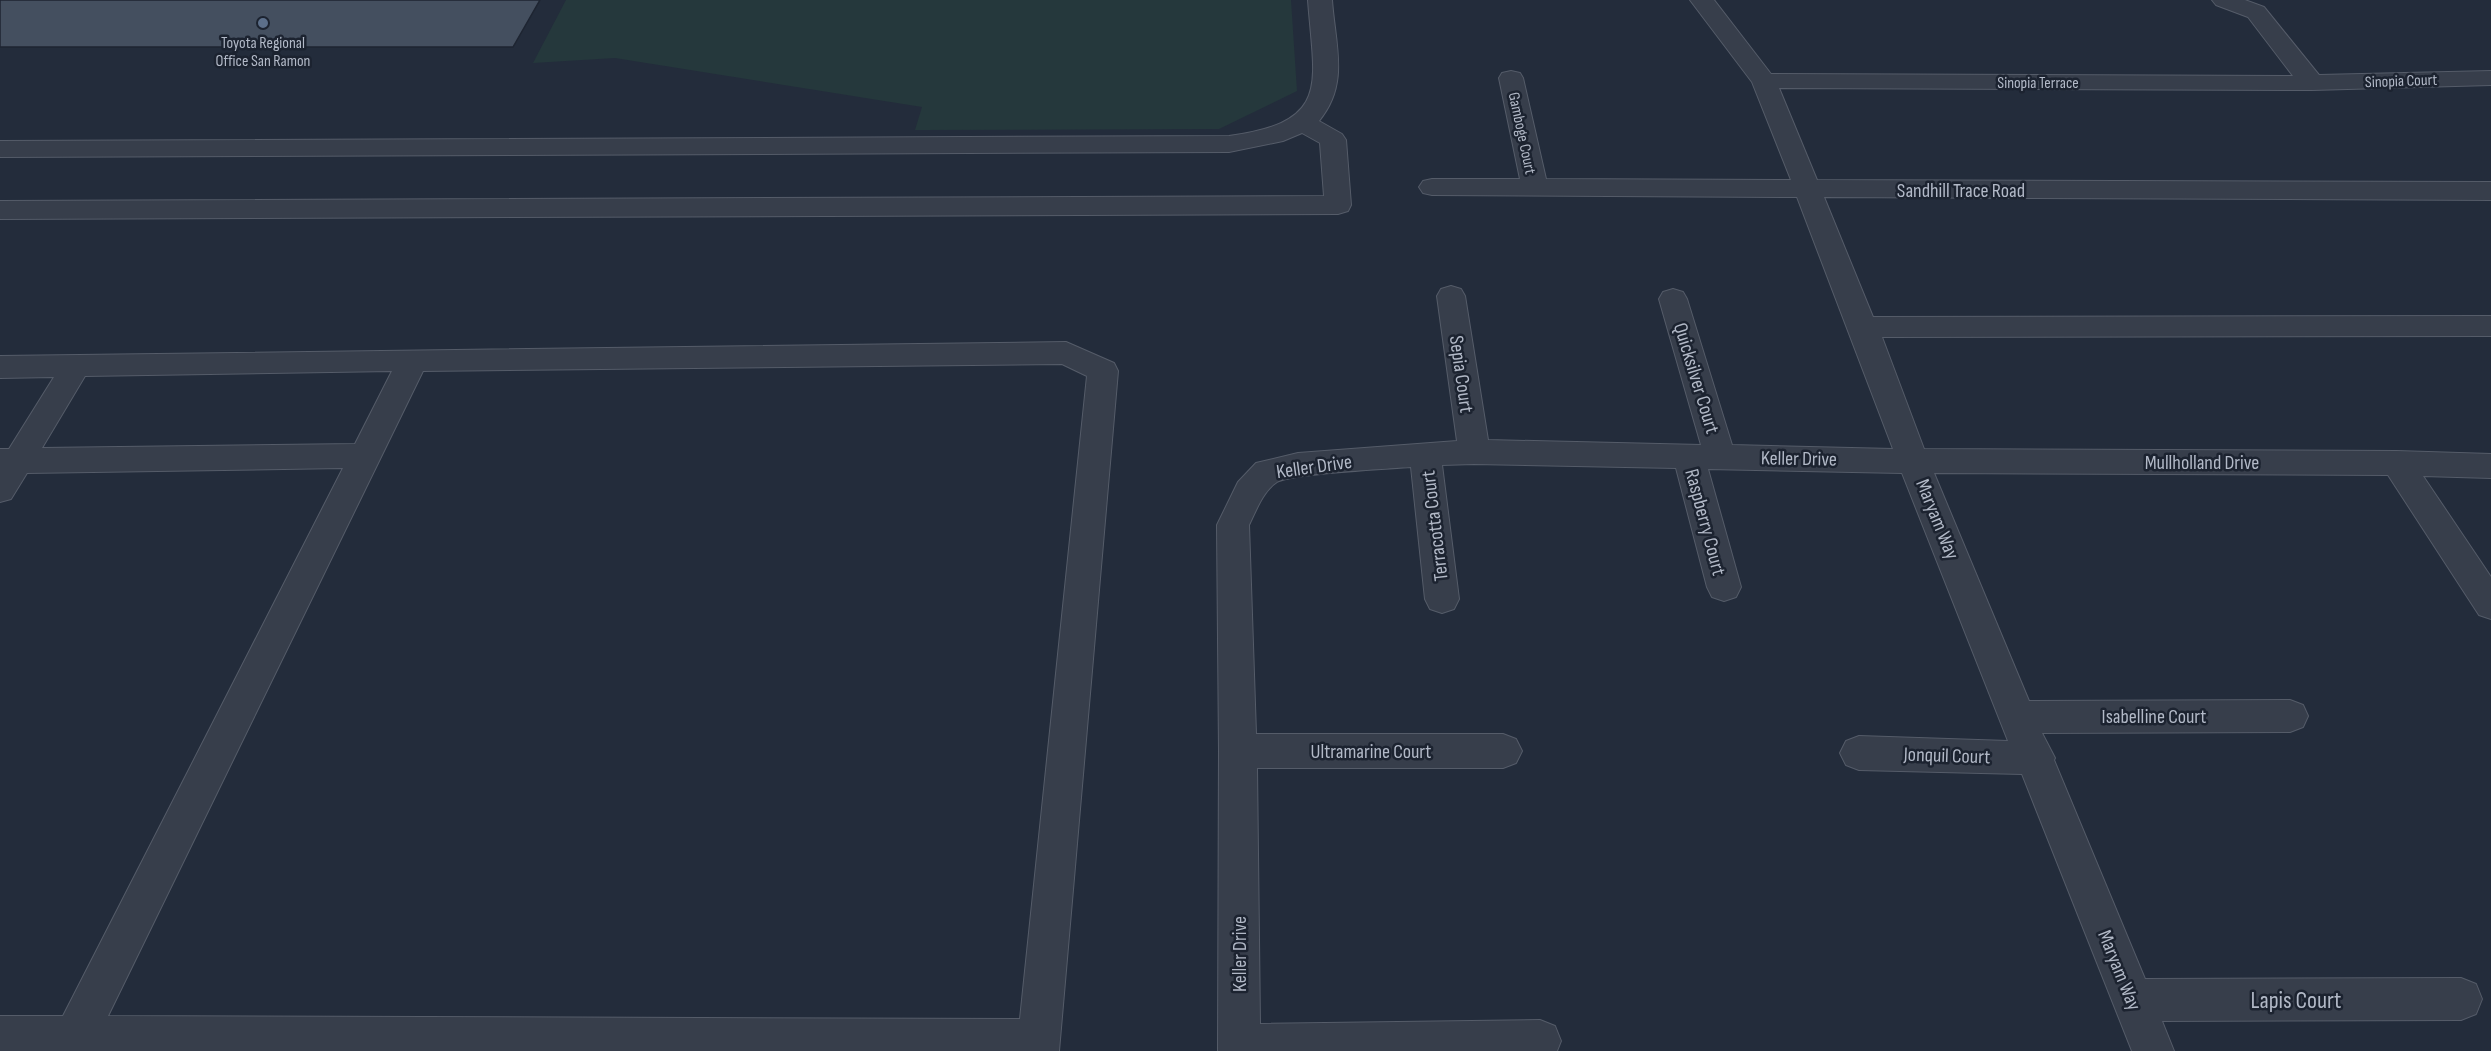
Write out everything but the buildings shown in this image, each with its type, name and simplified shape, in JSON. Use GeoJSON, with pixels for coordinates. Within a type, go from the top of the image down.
{"type":"FeatureCollection","features":[{"type":"Feature","properties":{"kind":"street"},"geometry":{"type":"LineString","coordinates":[[0,149],[1228,144],[1279,135],[1304,123],[1319,106],[1326,86],[1320,0]]}},
{"type":"Feature","properties":{"kind":"street","name":"Maryam Way"},"geometry":{"type":"LineString","coordinates":[[1702,0],[1764,81],[1863,327],[1913,461],[2036,758],[2153,1051]]}},
{"type":"Feature","properties":{"kind":"street"},"geometry":{"type":"LineString","coordinates":[[2224,0],[2256,12],[2312,83]]}},
{"type":"Feature","properties":{"kind":"street","name":"Gamboge Court"},"geometry":{"type":"LineString","coordinates":[[1511,78],[1535,188]]}},
{"type":"Feature","properties":{"kind":"street","name":"Sinopia Court"},"geometry":{"type":"LineString","coordinates":[[2312,83],[2491,78]]}},
{"type":"Feature","properties":{"kind":"street","name":"Sinopia Terrace"},"geometry":{"type":"LineString","coordinates":[[1764,81],[2312,83]]}},
{"type":"Feature","properties":{"kind":"street"},"geometry":{"type":"LineString","coordinates":[[0,210],[1338,205],[1333,140],[1304,123]]}},
{"type":"Feature","properties":{"kind":"street","name":"Sandhill Trace Road"},"geometry":{"type":"LineString","coordinates":[[1432,187],[2491,191]]}},
{"type":"Feature","properties":{"kind":"street","name":"Sepia Court"},"geometry":{"type":"LineString","coordinates":[[1451,296],[1474,452]]}},
{"type":"Feature","properties":{"kind":"street","name":"Quicksilver Court"},"geometry":{"type":"LineString","coordinates":[[1673,299],[1705,457]]}},
{"type":"Feature","properties":{"kind":"street"},"geometry":{"type":"LineString","coordinates":[[1863,327],[2491,326]]}},
{"type":"Feature","properties":{"kind":"street"},"geometry":{"type":"LineString","coordinates":[[0,367],[1066,353],[1103,371],[1039,1045],[71,1043],[0,1036]]}},
{"type":"Feature","properties":{"kind":"street"},"geometry":{"type":"LineString","coordinates":[[71,1043],[413,360]]}},
{"type":"Feature","properties":{"kind":"street"},"geometry":{"type":"LineString","coordinates":[[0,490],[10,461],[75,367]]}},
{"type":"Feature","properties":{"kind":"street","name":"Keller Drive"},"geometry":{"type":"LineString","coordinates":[[1239,1048],[1238,751],[1233,525],[1249,491],[1267,472],[1298,465],[1425,453],[1474,452],[1913,461]]}},
{"type":"Feature","properties":{"kind":"street","name":"Terracotta Court"},"geometry":{"type":"LineString","coordinates":[[1425,453],[1442,598]]}},
{"type":"Feature","properties":{"kind":"street"},"geometry":{"type":"LineString","coordinates":[[10,461],[365,456]]}},
{"type":"Feature","properties":{"kind":"street","name":"Raspberry Court"},"geometry":{"type":"LineString","coordinates":[[1705,457],[1724,587]]}},
{"type":"Feature","properties":{"kind":"street","name":"Mullholland Drive"},"geometry":{"type":"LineString","coordinates":[[1913,461],[2397,463],[2491,466]]}},
{"type":"Feature","properties":{"kind":"street"},"geometry":{"type":"LineString","coordinates":[[2397,463],[2491,605]]}},
{"type":"Feature","properties":{"kind":"street","name":"Isabelline Court"},"geometry":{"type":"LineString","coordinates":[[2019,717],[2290,716]]}},
{"type":"Feature","properties":{"kind":"street","name":"Ultramarine Court"},"geometry":{"type":"LineString","coordinates":[[1238,751],[1503,751]]}},
{"type":"Feature","properties":{"kind":"street","name":"Jonquil Court"},"geometry":{"type":"LineString","coordinates":[[1859,753],[2036,758]]}},
{"type":"Feature","properties":{"kind":"street","name":"Lapis Court"},"geometry":{"type":"LineString","coordinates":[[2132,1000],[2461,999]]}},
{"type":"Feature","properties":{"kind":"street"},"geometry":{"type":"LineString","coordinates":[[1239,1048],[1540,1041]]}},
{"type":"Feature","properties":{"kind":"green space"},"geometry":{"type":"Polygon","coordinates":[[[566,0],[1291,0],[1297,91],[1219,129],[915,130],[922,107],[615,58],[533,63],[566,0]]]}},
{"type":"Feature","properties":{"kind":"place","name":"Toyota Regional Office San Ramon"},"geometry":{"type":"Point","coordinates":[263,23]}}]}
